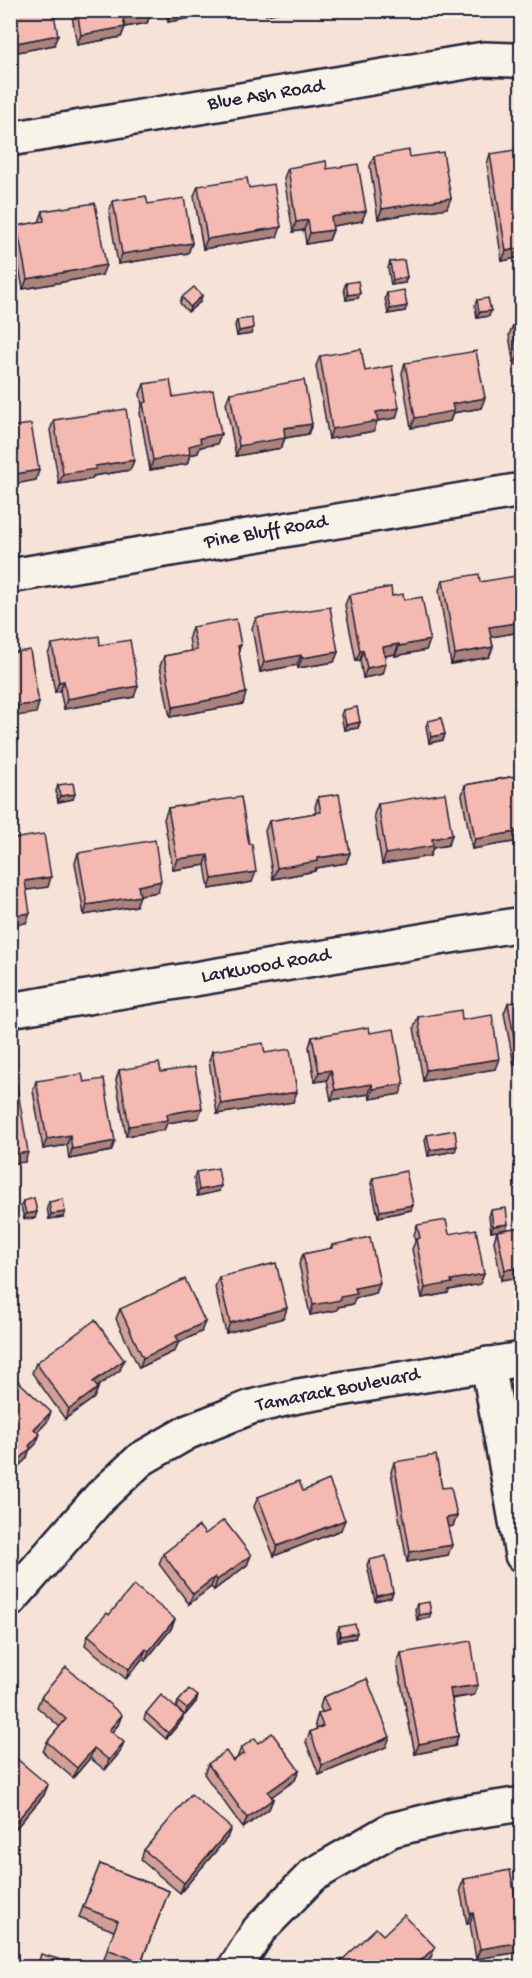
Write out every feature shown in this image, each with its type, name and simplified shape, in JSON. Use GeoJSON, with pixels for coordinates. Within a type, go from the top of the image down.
{"type":"FeatureCollection","features":[{"type":"Feature","properties":{"kind":"street","name":"Blue Ash Road"},"geometry":{"type":"LineString","coordinates":[[10,139],[484,59],[522,62]]}},
{"type":"Feature","properties":{"kind":"street","name":"Pine Bluff Road"},"geometry":{"type":"LineString","coordinates":[[10,576],[522,490]]}},
{"type":"Feature","properties":{"kind":"street","name":"Larkwood Road"},"geometry":{"type":"LineString","coordinates":[[10,1010],[522,924]]}},
{"type":"Feature","properties":{"kind":"street","name":"Tamarack Boulevard"},"geometry":{"type":"LineString","coordinates":[[10,1600],[100,1497],[141,1460],[188,1432],[250,1407],[288,1398],[522,1359]]}},
{"type":"Feature","properties":{"kind":"street"},"geometry":{"type":"LineString","coordinates":[[488,1364],[522,1556]]}},
{"type":"Feature","properties":{"kind":"street"},"geometry":{"type":"LineString","coordinates":[[235,1968],[259,1930],[312,1875],[392,1830],[457,1814],[522,1804]]}},
{"type":"Feature","properties":{"kind":"building"},"geometry":{"type":"Polygon","coordinates":[[[11,10],[53,10],[58,35],[16,43],[11,10]]]}},
{"type":"Feature","properties":{"kind":"building"},"geometry":{"type":"Polygon","coordinates":[[[77,10],[150,10],[151,13],[123,18],[125,27],[81,35],[77,10]]]}},
{"type":"Feature","properties":{"kind":"building"},"geometry":{"type":"Polygon","coordinates":[[[522,149],[522,248],[506,251],[490,154],[522,149]]]}},
{"type":"Feature","properties":{"kind":"building"},"geometry":{"type":"Polygon","coordinates":[[[409,150],[410,157],[443,152],[451,198],[382,209],[374,156],[409,150]]]}},
{"type":"Feature","properties":{"kind":"building"},"geometry":{"type":"Polygon","coordinates":[[[326,161],[327,169],[358,164],[366,211],[331,217],[333,230],[310,233],[308,220],[296,222],[288,168],[326,161]]]}},
{"type":"Feature","properties":{"kind":"building"},"geometry":{"type":"Polygon","coordinates":[[[247,178],[249,188],[274,184],[281,227],[207,239],[198,186],[247,178]]]}},
{"type":"Feature","properties":{"kind":"building"},"geometry":{"type":"Polygon","coordinates":[[[146,196],[148,204],[184,198],[192,243],[122,254],[113,201],[146,196]]]}},
{"type":"Feature","properties":{"kind":"building"},"geometry":{"type":"Polygon","coordinates":[[[95,203],[106,265],[27,279],[17,226],[44,221],[43,211],[95,203]]]}},
{"type":"Feature","properties":{"kind":"building"},"geometry":{"type":"Polygon","coordinates":[[[404,260],[407,277],[393,280],[390,262],[404,260]]]}},
{"type":"Feature","properties":{"kind":"building"},"geometry":{"type":"Polygon","coordinates":[[[358,281],[360,293],[348,295],[346,283],[358,281]]]}},
{"type":"Feature","properties":{"kind":"building"},"geometry":{"type":"Polygon","coordinates":[[[194,287],[202,296],[190,307],[182,297],[194,287]]]}},
{"type":"Feature","properties":{"kind":"building"},"geometry":{"type":"Polygon","coordinates":[[[404,290],[407,306],[390,309],[387,293],[404,290]]]}},
{"type":"Feature","properties":{"kind":"building"},"geometry":{"type":"Polygon","coordinates":[[[488,298],[491,311],[479,312],[477,300],[488,298]]]}},
{"type":"Feature","properties":{"kind":"building"},"geometry":{"type":"Polygon","coordinates":[[[10,307],[12,307],[13,319],[10,320],[10,307]]]}},
{"type":"Feature","properties":{"kind":"building"},"geometry":{"type":"Polygon","coordinates":[[[252,318],[253,328],[239,331],[237,320],[252,318]]]}},
{"type":"Feature","properties":{"kind":"building"},"geometry":{"type":"Polygon","coordinates":[[[522,323],[522,354],[518,355],[513,325],[522,323]]]}},
{"type":"Feature","properties":{"kind":"building"},"geometry":{"type":"Polygon","coordinates":[[[361,349],[365,371],[392,366],[399,408],[376,412],[378,421],[332,429],[320,356],[361,349]]]}},
{"type":"Feature","properties":{"kind":"building"},"geometry":{"type":"Polygon","coordinates":[[[476,351],[485,398],[452,404],[454,411],[415,418],[405,363],[476,351]]]}},
{"type":"Feature","properties":{"kind":"building"},"geometry":{"type":"Polygon","coordinates":[[[170,380],[173,397],[213,390],[221,434],[200,438],[201,443],[189,446],[190,454],[153,460],[143,403],[147,402],[144,384],[170,380]]]}},
{"type":"Feature","properties":{"kind":"building"},"geometry":{"type":"Polygon","coordinates":[[[304,380],[312,424],[284,428],[285,438],[239,446],[230,393],[304,380]]]}},
{"type":"Feature","properties":{"kind":"building"},"geometry":{"type":"Polygon","coordinates":[[[126,409],[134,460],[63,474],[54,420],[126,409]]]}},
{"type":"Feature","properties":{"kind":"building"},"geometry":{"type":"Polygon","coordinates":[[[31,424],[39,470],[10,475],[10,427],[31,424]]]}},
{"type":"Feature","properties":{"kind":"building"},"geometry":{"type":"Polygon","coordinates":[[[479,574],[480,582],[515,576],[522,622],[489,627],[493,647],[455,654],[443,580],[479,574]]]}},
{"type":"Feature","properties":{"kind":"building"},"geometry":{"type":"Polygon","coordinates":[[[391,587],[392,596],[403,594],[404,600],[422,597],[430,640],[383,647],[386,664],[367,668],[363,650],[360,651],[349,595],[391,587]]]}},
{"type":"Feature","properties":{"kind":"building"},"geometry":{"type":"Polygon","coordinates":[[[330,607],[338,652],[302,658],[301,655],[264,662],[256,618],[330,607]]]}},
{"type":"Feature","properties":{"kind":"building"},"geometry":{"type":"Polygon","coordinates":[[[236,619],[246,693],[173,707],[164,656],[197,650],[192,627],[236,619]]]}},
{"type":"Feature","properties":{"kind":"building"},"geometry":{"type":"Polygon","coordinates":[[[99,636],[100,645],[130,640],[138,686],[67,699],[64,681],[59,682],[52,644],[99,636]]]}},
{"type":"Feature","properties":{"kind":"building"},"geometry":{"type":"Polygon","coordinates":[[[30,650],[39,703],[10,707],[10,653],[30,650]]]}},
{"type":"Feature","properties":{"kind":"building"},"geometry":{"type":"Polygon","coordinates":[[[357,707],[360,722],[346,725],[343,710],[357,707]]]}},
{"type":"Feature","properties":{"kind":"building"},"geometry":{"type":"Polygon","coordinates":[[[441,718],[445,734],[431,737],[428,721],[441,718]]]}},
{"type":"Feature","properties":{"kind":"building"},"geometry":{"type":"Polygon","coordinates":[[[522,775],[522,831],[475,839],[465,785],[522,775]]]}},
{"type":"Feature","properties":{"kind":"building"},"geometry":{"type":"Polygon","coordinates":[[[73,783],[75,794],[60,796],[58,785],[73,783]]]}},
{"type":"Feature","properties":{"kind":"building"},"geometry":{"type":"Polygon","coordinates":[[[445,793],[452,835],[432,839],[433,846],[386,854],[378,804],[445,793]]]}},
{"type":"Feature","properties":{"kind":"building"},"geometry":{"type":"Polygon","coordinates":[[[339,794],[350,853],[277,868],[269,821],[321,812],[318,797],[339,794]]]}},
{"type":"Feature","properties":{"kind":"building"},"geometry":{"type":"Polygon","coordinates":[[[241,797],[256,872],[212,879],[208,855],[177,859],[168,808],[241,797]]]}},
{"type":"Feature","properties":{"kind":"building"},"geometry":{"type":"Polygon","coordinates":[[[10,833],[12,839],[44,834],[51,877],[25,881],[30,913],[10,916],[10,833]]]}},
{"type":"Feature","properties":{"kind":"building"},"geometry":{"type":"Polygon","coordinates":[[[155,840],[161,881],[138,886],[140,896],[87,905],[78,853],[155,840]]]}},
{"type":"Feature","properties":{"kind":"building"},"geometry":{"type":"Polygon","coordinates":[[[522,1001],[522,1054],[517,1055],[508,1003],[522,1001]]]}},
{"type":"Feature","properties":{"kind":"building"},"geometry":{"type":"Polygon","coordinates":[[[461,1010],[462,1020],[492,1015],[499,1059],[426,1070],[418,1017],[461,1010]]]}},
{"type":"Feature","properties":{"kind":"building"},"geometry":{"type":"Polygon","coordinates":[[[369,1027],[370,1033],[394,1029],[404,1084],[373,1089],[372,1084],[335,1090],[331,1070],[319,1072],[312,1037],[369,1027]]]}},
{"type":"Feature","properties":{"kind":"building"},"geometry":{"type":"Polygon","coordinates":[[[263,1043],[265,1053],[290,1049],[297,1092],[221,1104],[212,1051],[263,1043]]]}},
{"type":"Feature","properties":{"kind":"building"},"geometry":{"type":"Polygon","coordinates":[[[159,1063],[161,1072],[195,1067],[202,1108],[167,1114],[168,1120],[129,1126],[119,1070],[159,1063]]]}},
{"type":"Feature","properties":{"kind":"building"},"geometry":{"type":"Polygon","coordinates":[[[82,1074],[84,1082],[104,1079],[115,1141],[72,1149],[70,1135],[47,1139],[36,1081],[82,1074]]]}},
{"type":"Feature","properties":{"kind":"building"},"geometry":{"type":"Polygon","coordinates":[[[17,1085],[28,1152],[10,1155],[10,1086],[17,1085]]]}},
{"type":"Feature","properties":{"kind":"building"},"geometry":{"type":"Polygon","coordinates":[[[455,1130],[457,1146],[430,1150],[427,1135],[455,1130]]]}},
{"type":"Feature","properties":{"kind":"building"},"geometry":{"type":"Polygon","coordinates":[[[218,1168],[221,1186],[199,1190],[196,1172],[218,1168]]]}},
{"type":"Feature","properties":{"kind":"building"},"geometry":{"type":"Polygon","coordinates":[[[406,1171],[413,1205],[380,1211],[373,1178],[406,1171]]]}},
{"type":"Feature","properties":{"kind":"building"},"geometry":{"type":"Polygon","coordinates":[[[34,1198],[37,1212],[26,1214],[23,1201],[34,1198]]]}},
{"type":"Feature","properties":{"kind":"building"},"geometry":{"type":"Polygon","coordinates":[[[63,1199],[65,1212],[51,1214],[49,1202],[63,1199]]]}},
{"type":"Feature","properties":{"kind":"building"},"geometry":{"type":"Polygon","coordinates":[[[506,1208],[508,1224],[493,1226],[491,1210],[506,1208]]]}},
{"type":"Feature","properties":{"kind":"building"},"geometry":{"type":"Polygon","coordinates":[[[446,1220],[449,1234],[476,1229],[484,1274],[425,1288],[416,1239],[420,1238],[417,1225],[446,1220]]]}},
{"type":"Feature","properties":{"kind":"building"},"geometry":{"type":"Polygon","coordinates":[[[522,1227],[522,1267],[505,1270],[497,1231],[522,1227]]]}},
{"type":"Feature","properties":{"kind":"building"},"geometry":{"type":"Polygon","coordinates":[[[370,1237],[380,1283],[355,1288],[357,1294],[340,1297],[341,1300],[313,1305],[303,1254],[370,1237]]]}},
{"type":"Feature","properties":{"kind":"building"},"geometry":{"type":"Polygon","coordinates":[[[276,1263],[287,1308],[230,1323],[219,1277],[276,1263]]]}},
{"type":"Feature","properties":{"kind":"building"},"geometry":{"type":"Polygon","coordinates":[[[185,1279],[205,1322],[176,1336],[179,1341],[143,1358],[120,1309],[185,1279]]]}},
{"type":"Feature","properties":{"kind":"building"},"geometry":{"type":"Polygon","coordinates":[[[95,1320],[124,1360],[93,1382],[98,1388],[69,1409],[36,1363],[95,1320]]]}},
{"type":"Feature","properties":{"kind":"building"},"geometry":{"type":"Polygon","coordinates":[[[18,1381],[51,1412],[34,1429],[40,1434],[29,1446],[31,1448],[11,1468],[10,1389],[18,1381]]]}},
{"type":"Feature","properties":{"kind":"building"},"geometry":{"type":"Polygon","coordinates":[[[436,1455],[442,1488],[451,1487],[457,1516],[446,1518],[452,1545],[410,1552],[394,1462],[436,1455]]]}},
{"type":"Feature","properties":{"kind":"building"},"geometry":{"type":"Polygon","coordinates":[[[329,1480],[345,1520],[277,1546],[258,1497],[299,1481],[303,1491],[329,1480]]]}},
{"type":"Feature","properties":{"kind":"building"},"geometry":{"type":"Polygon","coordinates":[[[224,1520],[251,1555],[217,1580],[215,1577],[193,1594],[163,1554],[199,1526],[205,1534],[224,1520]]]}},
{"type":"Feature","properties":{"kind":"building"},"geometry":{"type":"Polygon","coordinates":[[[386,1556],[393,1592],[377,1596],[369,1560],[386,1556]]]}},
{"type":"Feature","properties":{"kind":"building"},"geometry":{"type":"Polygon","coordinates":[[[134,1585],[175,1619],[149,1651],[146,1649],[129,1669],[88,1635],[107,1613],[109,1615],[134,1585]]]}},
{"type":"Feature","properties":{"kind":"building"},"geometry":{"type":"Polygon","coordinates":[[[429,1602],[431,1613],[419,1615],[417,1604],[429,1602]]]}},
{"type":"Feature","properties":{"kind":"building"},"geometry":{"type":"Polygon","coordinates":[[[355,1624],[357,1633],[340,1636],[339,1627],[355,1624]]]}},
{"type":"Feature","properties":{"kind":"building"},"geometry":{"type":"Polygon","coordinates":[[[471,1641],[478,1685],[450,1689],[458,1736],[419,1744],[401,1653],[471,1641]]]}},
{"type":"Feature","properties":{"kind":"building"},"geometry":{"type":"Polygon","coordinates":[[[66,1667],[122,1715],[109,1730],[124,1742],[109,1760],[94,1748],[77,1768],[47,1742],[66,1719],[41,1697],[66,1667]]]}},
{"type":"Feature","properties":{"kind":"building"},"geometry":{"type":"Polygon","coordinates":[[[367,1679],[390,1737],[322,1765],[310,1732],[323,1726],[318,1714],[329,1710],[323,1697],[367,1679]]]}},
{"type":"Feature","properties":{"kind":"building"},"geometry":{"type":"Polygon","coordinates":[[[189,1689],[198,1696],[187,1709],[178,1702],[189,1689]]]}},
{"type":"Feature","properties":{"kind":"building"},"geometry":{"type":"Polygon","coordinates":[[[161,1695],[184,1715],[168,1733],[146,1713],[161,1695]]]}},
{"type":"Feature","properties":{"kind":"building"},"geometry":{"type":"Polygon","coordinates":[[[272,1733],[299,1770],[268,1792],[273,1799],[247,1818],[208,1764],[226,1751],[233,1761],[244,1753],[241,1748],[255,1738],[258,1743],[272,1733]]]}},
{"type":"Feature","properties":{"kind":"building"},"geometry":{"type":"Polygon","coordinates":[[[10,1753],[48,1785],[14,1824],[10,1821],[10,1753]]]}},
{"type":"Feature","properties":{"kind":"building"},"geometry":{"type":"Polygon","coordinates":[[[191,1794],[231,1828],[184,1883],[144,1850],[191,1794]]]}},
{"type":"Feature","properties":{"kind":"building"},"geometry":{"type":"Polygon","coordinates":[[[100,1864],[169,1891],[141,1962],[107,1949],[118,1921],[83,1907],[100,1864]]]}},
{"type":"Feature","properties":{"kind":"building"},"geometry":{"type":"Polygon","coordinates":[[[510,1870],[522,1930],[522,1942],[480,1949],[473,1913],[470,1914],[464,1879],[510,1870]]]}},
{"type":"Feature","properties":{"kind":"building"},"geometry":{"type":"Polygon","coordinates":[[[404,1915],[435,1947],[413,1968],[347,1968],[341,1961],[376,1928],[383,1935],[404,1915]]]}},
{"type":"Feature","properties":{"kind":"building"},"geometry":{"type":"Polygon","coordinates":[[[41,1954],[89,1968],[37,1968],[41,1954]]]}}]}
